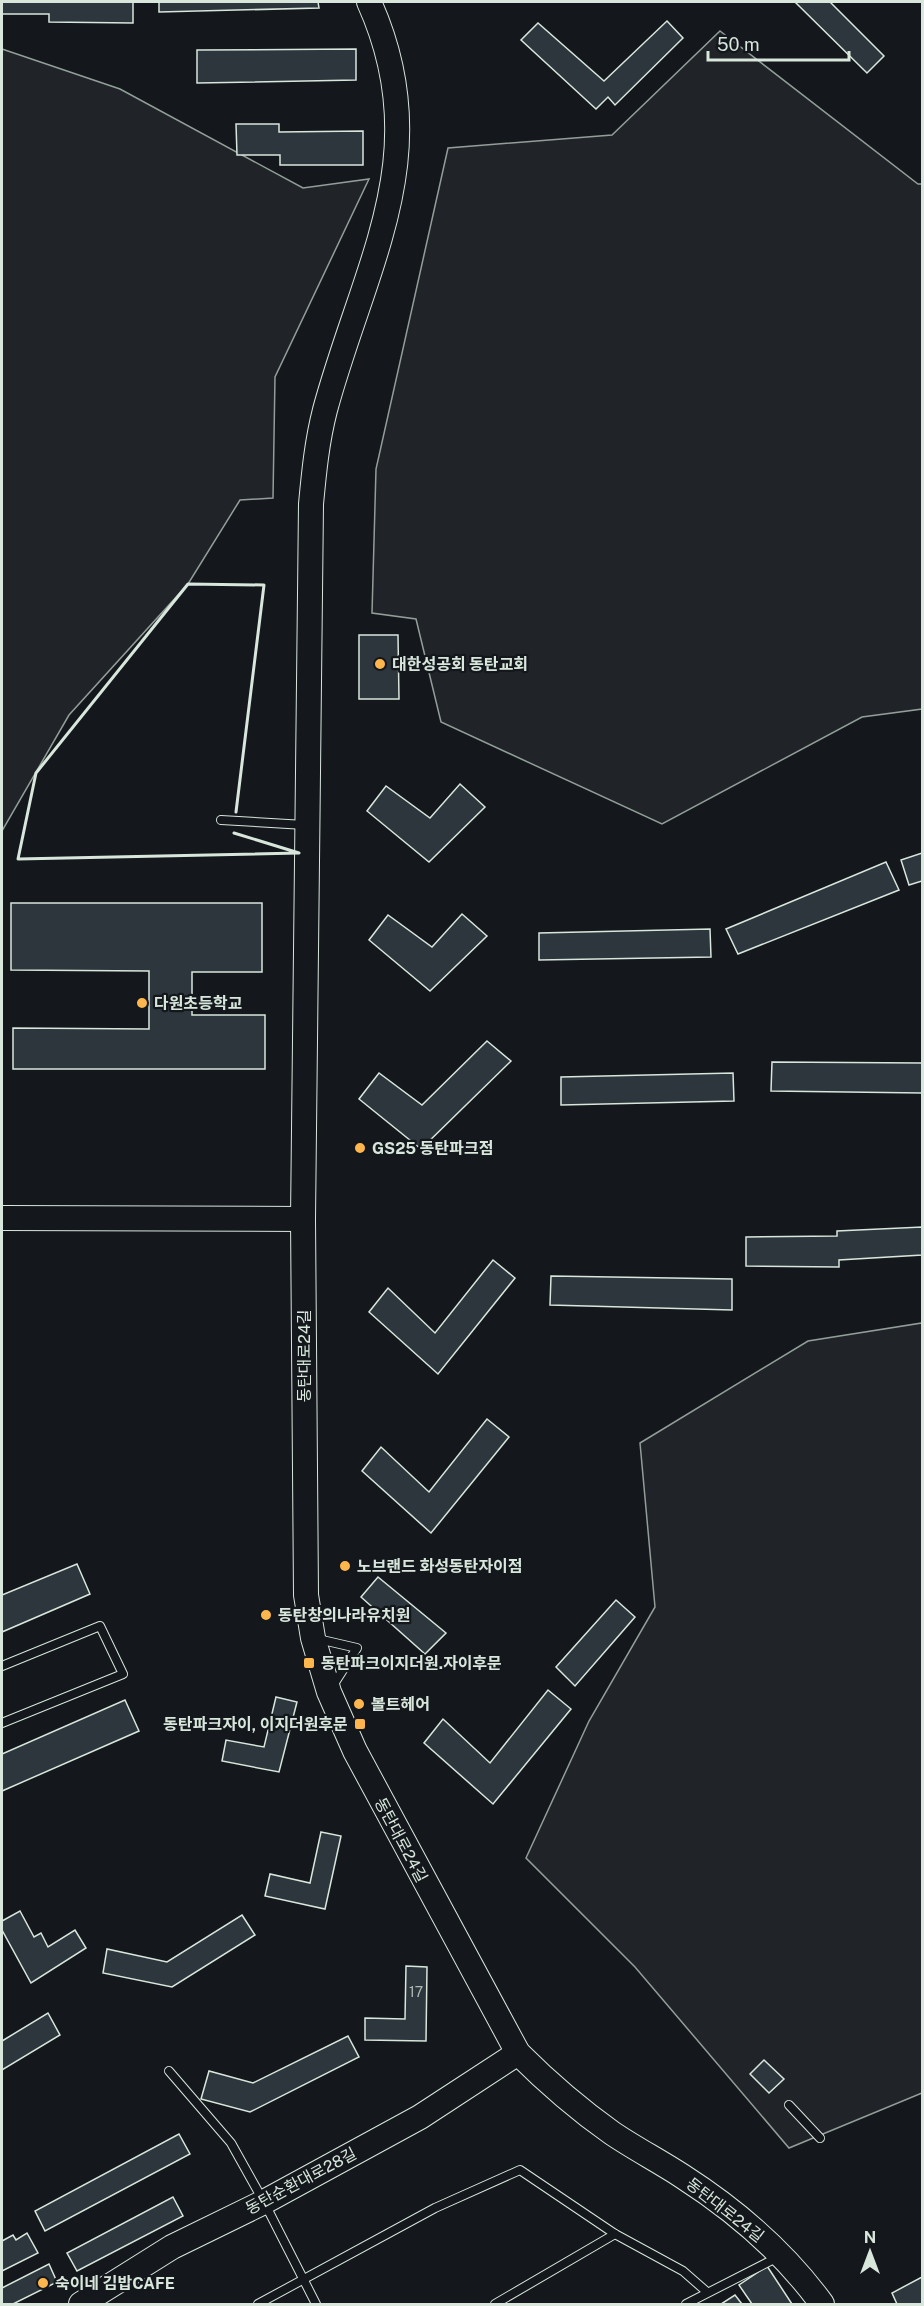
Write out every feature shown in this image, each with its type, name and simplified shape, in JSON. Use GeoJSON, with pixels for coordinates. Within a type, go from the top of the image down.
{"type":"FeatureCollection","features":[{"type":"Feature","properties":{"kind":"street","name":"동탄대로24길"},"geometry":{"type":"LineString","coordinates":[[369,2],[380,25],[394,72],[399,136],[393,191],[326,410],[315,454],[310,504],[303,1220],[306,1584],[313,1638],[329,1692],[355,1751],[518,2054],[549,2084],[612,2133],[684,2177],[752,2228],[781,2255],[822,2304]]}},
{"type":"Feature","properties":{"kind":"street"},"geometry":{"type":"LineString","coordinates":[[2,1218],[303,1220]]}},
{"type":"Feature","properties":{"kind":"street","name":"동탄순환대로28길"},"geometry":{"type":"LineString","coordinates":[[81,2304],[172,2247],[264,2202],[420,2117],[518,2054]]}},
{"type":"Feature","properties":{"kind":"lane"},"geometry":{"type":"LineString","coordinates":[[221,820],[308,825]]}},
{"type":"Feature","properties":{"kind":"lane"},"geometry":{"type":"LineString","coordinates":[[2,1666],[100,1626],[123,1674],[2,1722]]}},
{"type":"Feature","properties":{"kind":"lane"},"geometry":{"type":"LineString","coordinates":[[313,1638],[357,1648],[329,1692]]}},
{"type":"Feature","properties":{"kind":"lane"},"geometry":{"type":"LineString","coordinates":[[169,2071],[231,2144],[264,2202],[316,2304]]}},
{"type":"Feature","properties":{"kind":"lane"},"geometry":{"type":"LineString","coordinates":[[789,2105],[820,2138]]}},
{"type":"Feature","properties":{"kind":"lane"},"geometry":{"type":"LineString","coordinates":[[258,2304],[435,2208],[520,2170],[615,2234],[683,2271],[707,2292]]}},
{"type":"Feature","properties":{"kind":"lane"},"geometry":{"type":"LineString","coordinates":[[495,2304],[615,2234]]}},
{"type":"Feature","properties":{"kind":"lane"},"geometry":{"type":"LineString","coordinates":[[686,2304],[781,2255]]}},
{"type":"Feature","properties":{"kind":"shaded area"},"geometry":{"type":"Polygon","coordinates":[[[720,31],[918,184],[922,184],[922,709],[862,717],[662,824],[441,722],[416,619],[372,613],[376,469],[448,148],[612,135],[720,31]]]}},
{"type":"Feature","properties":{"kind":"shaded area"},"geometry":{"type":"Polygon","coordinates":[[[2,49],[120,89],[303,188],[369,179],[275,377],[273,498],[240,500],[188,584],[69,715],[2,831],[2,49]]]}},
{"type":"Feature","properties":{"kind":"shaded area"},"geometry":{"type":"Polygon","coordinates":[[[922,1323],[922,2093],[789,2148],[635,1967],[526,1858],[589,1721],[655,1607],[640,1443],[808,1341],[922,1323]]]}},
{"type":"Feature","properties":{"kind":"building"},"geometry":{"type":"Polygon","coordinates":[[[2,2],[133,2],[133,23],[49,22],[49,14],[2,14],[2,2]]]}},
{"type":"Feature","properties":{"kind":"building"},"geometry":{"type":"Polygon","coordinates":[[[159,2],[318,2],[319,8],[159,12],[159,2]]]}},
{"type":"Feature","properties":{"kind":"building"},"geometry":{"type":"Polygon","coordinates":[[[795,2],[830,2],[884,56],[867,73],[795,2]]]}},
{"type":"Feature","properties":{"kind":"building"},"geometry":{"type":"Polygon","coordinates":[[[667,21],[683,38],[615,105],[608,97],[596,109],[521,40],[538,23],[604,81],[667,21]]]}},
{"type":"Feature","properties":{"kind":"building"},"geometry":{"type":"Polygon","coordinates":[[[356,49],[356,80],[197,83],[197,50],[356,49]]]}},
{"type":"Feature","properties":{"kind":"building"},"geometry":{"type":"Polygon","coordinates":[[[236,124],[279,124],[279,132],[363,131],[363,165],[280,165],[280,155],[237,155],[236,124]]]}},
{"type":"Feature","properties":{"kind":"building"},"geometry":{"type":"Polygon","coordinates":[[[359,635],[398,635],[399,699],[359,699],[359,635]]]}},
{"type":"Feature","properties":{"kind":"building"},"geometry":{"type":"Polygon","coordinates":[[[460,784],[485,807],[429,862],[367,811],[386,786],[430,818],[460,784]]]}},
{"type":"Feature","properties":{"kind":"building"},"geometry":{"type":"Polygon","coordinates":[[[922,853],[922,881],[909,885],[901,860],[922,853]]]}},
{"type":"Feature","properties":{"kind":"building"},"geometry":{"type":"Polygon","coordinates":[[[886,862],[899,890],[738,954],[726,929],[886,862]]]}},
{"type":"Feature","properties":{"kind":"building"},"geometry":{"type":"Polygon","coordinates":[[[11,903],[262,903],[262,972],[192,972],[192,1015],[265,1015],[265,1069],[13,1069],[13,1028],[149,1029],[149,971],[11,970],[11,903]]]}},
{"type":"Feature","properties":{"kind":"building"},"geometry":{"type":"Polygon","coordinates":[[[462,914],[487,936],[430,991],[369,940],[388,915],[432,947],[462,914]]]}},
{"type":"Feature","properties":{"kind":"building"},"geometry":{"type":"Polygon","coordinates":[[[710,929],[711,957],[539,960],[539,933],[710,929]]]}},
{"type":"Feature","properties":{"kind":"building"},"geometry":{"type":"Polygon","coordinates":[[[487,1041],[511,1061],[421,1149],[359,1099],[379,1073],[422,1105],[487,1041]]]}},
{"type":"Feature","properties":{"kind":"building"},"geometry":{"type":"Polygon","coordinates":[[[772,1062],[922,1063],[922,1093],[771,1091],[772,1062]]]}},
{"type":"Feature","properties":{"kind":"building"},"geometry":{"type":"Polygon","coordinates":[[[733,1073],[734,1101],[561,1105],[561,1077],[733,1073]]]}},
{"type":"Feature","properties":{"kind":"building"},"geometry":{"type":"Polygon","coordinates":[[[922,1227],[922,1255],[839,1260],[839,1267],[746,1266],[746,1237],[837,1236],[837,1231],[922,1227]]]}},
{"type":"Feature","properties":{"kind":"building"},"geometry":{"type":"Polygon","coordinates":[[[493,1260],[515,1278],[438,1374],[369,1312],[388,1288],[435,1333],[493,1260]]]}},
{"type":"Feature","properties":{"kind":"building"},"geometry":{"type":"Polygon","coordinates":[[[551,1276],[732,1279],[732,1310],[550,1305],[551,1276]]]}},
{"type":"Feature","properties":{"kind":"building"},"geometry":{"type":"Polygon","coordinates":[[[487,1419],[509,1437],[431,1533],[362,1471],[381,1447],[429,1492],[487,1419]]]}},
{"type":"Feature","properties":{"kind":"building"},"geometry":{"type":"Polygon","coordinates":[[[77,1564],[90,1594],[2,1632],[2,1595],[77,1564]]]}},
{"type":"Feature","properties":{"kind":"building"},"geometry":{"type":"Polygon","coordinates":[[[378,1577],[446,1633],[425,1654],[361,1597],[378,1577]]]}},
{"type":"Feature","properties":{"kind":"building"},"geometry":{"type":"Polygon","coordinates":[[[616,1600],[635,1617],[575,1686],[556,1667],[616,1600]]]}},
{"type":"Feature","properties":{"kind":"building"},"geometry":{"type":"Polygon","coordinates":[[[548,1690],[571,1709],[493,1804],[424,1743],[443,1719],[490,1763],[548,1690]]]}},
{"type":"Feature","properties":{"kind":"building"},"geometry":{"type":"Polygon","coordinates":[[[276,1697],[297,1702],[279,1772],[222,1761],[226,1740],[264,1747],[276,1697]]]}},
{"type":"Feature","properties":{"kind":"building"},"geometry":{"type":"Polygon","coordinates":[[[125,1700],[139,1731],[2,1791],[2,1754],[125,1700]]]}},
{"type":"Feature","properties":{"kind":"building"},"geometry":{"type":"Polygon","coordinates":[[[321,1832],[341,1836],[325,1909],[265,1896],[270,1874],[310,1883],[321,1832]]]}},
{"type":"Feature","properties":{"kind":"building"},"geometry":{"type":"Polygon","coordinates":[[[20,1911],[34,1937],[41,1933],[48,1947],[75,1930],[86,1948],[31,1983],[2,1930],[2,1921],[20,1911]]]}},
{"type":"Feature","properties":{"kind":"building"},"geometry":{"type":"Polygon","coordinates":[[[242,1915],[255,1935],[172,1987],[103,1973],[107,1949],[167,1962],[242,1915]]]}},
{"type":"Feature","properties":{"kind":"building"},"geometry":{"type":"Polygon","coordinates":[[[406,1966],[427,1967],[426,2041],[365,2040],[365,2018],[405,2019],[406,1966]]]}},
{"type":"Feature","properties":{"kind":"building"},"geometry":{"type":"Polygon","coordinates":[[[48,2013],[60,2035],[2,2070],[2,2041],[48,2013]]]}},
{"type":"Feature","properties":{"kind":"building"},"geometry":{"type":"Polygon","coordinates":[[[348,2036],[359,2057],[250,2112],[201,2099],[209,2071],[253,2083],[348,2036]]]}},
{"type":"Feature","properties":{"kind":"building"},"geometry":{"type":"Polygon","coordinates":[[[764,2060],[784,2079],[769,2093],[750,2074],[764,2060]]]}},
{"type":"Feature","properties":{"kind":"building"},"geometry":{"type":"Polygon","coordinates":[[[179,2134],[190,2154],[45,2231],[35,2211],[179,2134]]]}},
{"type":"Feature","properties":{"kind":"building"},"geometry":{"type":"Polygon","coordinates":[[[173,2197],[183,2216],[77,2271],[67,2253],[173,2197]]]}},
{"type":"Feature","properties":{"kind":"building"},"geometry":{"type":"Polygon","coordinates":[[[27,2233],[38,2253],[2,2271],[2,2241],[13,2235],[16,2240],[27,2233]]]}},
{"type":"Feature","properties":{"kind":"building"},"geometry":{"type":"Polygon","coordinates":[[[49,2264],[57,2282],[13,2304],[2,2304],[2,2288],[49,2264]]]}},
{"type":"Feature","properties":{"kind":"building"},"geometry":{"type":"Polygon","coordinates":[[[767,2266],[792,2304],[752,2304],[739,2285],[767,2266]]]}},
{"type":"Feature","properties":{"kind":"building"},"geometry":{"type":"Polygon","coordinates":[[[922,2277],[922,2304],[897,2304],[892,2293],[922,2277]]]}},
{"type":"Feature","properties":{"kind":"building"},"geometry":{"type":"Polygon","coordinates":[[[735,2295],[742,2304],[721,2304],[735,2295]]]}},
{"type":"Feature","properties":{"kind":"wall"},"geometry":{"type":"LineString","coordinates":[[234,833],[299,853],[18,859],[36,773],[188,584],[264,585],[236,812]]}},
{"type":"Feature","properties":{"kind":"place","name":"대한성공회 동탄교회"},"geometry":{"type":"Point","coordinates":[380,664]}},
{"type":"Feature","properties":{"kind":"place","name":"다원초등학교"},"geometry":{"type":"Point","coordinates":[142,1003]}},
{"type":"Feature","properties":{"kind":"place","name":"GS25 동탄파크점"},"geometry":{"type":"Point","coordinates":[360,1148]}},
{"type":"Feature","properties":{"kind":"place","name":"노브랜드 화성동탄자이점"},"geometry":{"type":"Point","coordinates":[345,1566]}},
{"type":"Feature","properties":{"kind":"place","name":"동탄창의나라유치원"},"geometry":{"type":"Point","coordinates":[266,1615]}},
{"type":"Feature","properties":{"kind":"place","name":"동탄파크이지더원.자이후문"},"geometry":{"type":"Point","coordinates":[309,1663]}},
{"type":"Feature","properties":{"kind":"place","name":"볼트헤어"},"geometry":{"type":"Point","coordinates":[359,1704]}},
{"type":"Feature","properties":{"kind":"place","name":"동탄파크자이, 이지더원후문"},"geometry":{"type":"Point","coordinates":[360,1724]}},
{"type":"Feature","properties":{"kind":"place","name":"숙이네 김밥CAFE"},"geometry":{"type":"Point","coordinates":[43,2283]}}]}
